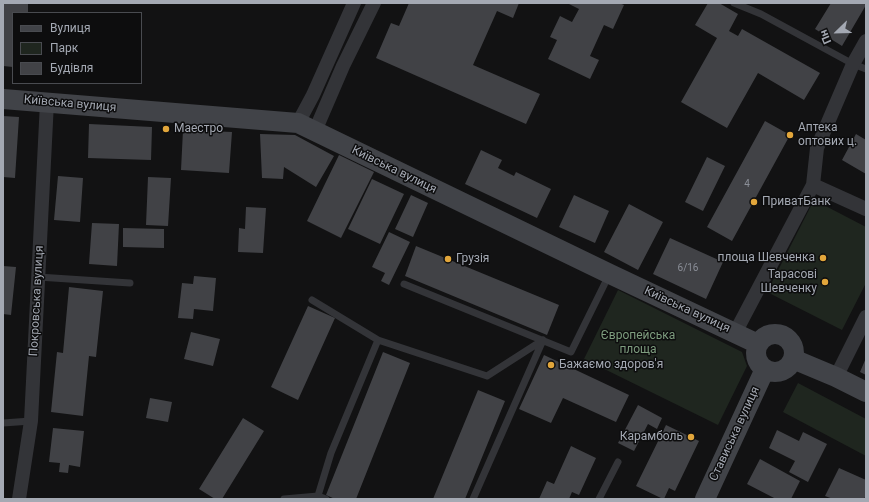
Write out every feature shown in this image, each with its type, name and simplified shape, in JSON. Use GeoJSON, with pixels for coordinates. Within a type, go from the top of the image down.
{"type":"FeatureCollection","features":[{"type":"Feature","properties":{"kind":"main road","name":"Київська вулиця"},"geometry":{"type":"LineString","coordinates":[[3,99],[307,127],[445,195],[758,344]]}},
{"type":"Feature","properties":{"kind":"main road"},"geometry":{"type":"LineString","coordinates":[[776,334],[780,335],[790,341],[793,347],[793,359],[786,368],[773,372],[765,369],[758,362],[756,348],[761,339],[776,334]]}},
{"type":"Feature","properties":{"kind":"main road"},"geometry":{"type":"LineString","coordinates":[[793,359],[836,377],[866,392]]}},
{"type":"Feature","properties":{"kind":"main road","name":"Стависька вулиця"},"geometry":{"type":"LineString","coordinates":[[705,499],[765,369]]}},
{"type":"Feature","properties":{"kind":"street"},"geometry":{"type":"LineString","coordinates":[[307,127],[313,95],[354,3]]}},
{"type":"Feature","properties":{"kind":"street"},"geometry":{"type":"LineString","coordinates":[[307,127],[343,66],[370,5]]}},
{"type":"Feature","properties":{"kind":"street"},"geometry":{"type":"LineString","coordinates":[[735,333],[813,185],[817,148],[859,67],[866,41]]}},
{"type":"Feature","properties":{"kind":"street","name":"Покровська вулиця"},"geometry":{"type":"LineString","coordinates":[[19,499],[31,421],[47,102]]}},
{"type":"Feature","properties":{"kind":"street"},"geometry":{"type":"LineString","coordinates":[[813,185],[866,209]]}},
{"type":"Feature","properties":{"kind":"street"},"geometry":{"type":"LineString","coordinates":[[836,377],[866,317]]}},
{"type":"Feature","properties":{"kind":"lane"},"geometry":{"type":"LineString","coordinates":[[734,3],[761,14],[859,67]]}},
{"type":"Feature","properties":{"kind":"lane"},"geometry":{"type":"LineString","coordinates":[[404,284],[571,352],[610,274]]}},
{"type":"Feature","properties":{"kind":"lane"},"geometry":{"type":"LineString","coordinates":[[38,277],[130,283]]}},
{"type":"Feature","properties":{"kind":"lane"},"geometry":{"type":"LineString","coordinates":[[312,300],[378,340],[487,376],[542,340]]}},
{"type":"Feature","properties":{"kind":"lane"},"geometry":{"type":"LineString","coordinates":[[318,497],[331,453],[378,340]]}},
{"type":"Feature","properties":{"kind":"lane"},"geometry":{"type":"LineString","coordinates":[[473,499],[542,340]]}},
{"type":"Feature","properties":{"kind":"lane"},"geometry":{"type":"LineString","coordinates":[[3,423],[31,421]]}},
{"type":"Feature","properties":{"kind":"lane"},"geometry":{"type":"LineString","coordinates":[[598,499],[618,462]]}},
{"type":"Feature","properties":{"kind":"lane"},"geometry":{"type":"LineString","coordinates":[[284,499],[318,497],[326,499]]}},
{"type":"Feature","properties":{"kind":"green space","name":"площа Шевченка"},"geometry":{"type":"Polygon","coordinates":[[[814,200],[866,227],[866,283],[842,330],[767,292],[814,200]]]}},
{"type":"Feature","properties":{"kind":"green space","name":"Європейська площа"},"geometry":{"type":"Polygon","coordinates":[[[618,290],[742,352],[747,366],[718,425],[584,359],[618,290]]]}},
{"type":"Feature","properties":{"kind":"green space"},"geometry":{"type":"Polygon","coordinates":[[[798,383],[866,419],[866,456],[783,412],[798,383]]]}},
{"type":"Feature","properties":{"kind":"building"},"geometry":{"type":"Polygon","coordinates":[[[3,3],[28,4],[28,12],[12,12],[12,67],[3,66],[3,3]]]}},
{"type":"Feature","properties":{"kind":"building"},"geometry":{"type":"Polygon","coordinates":[[[409,3],[519,3],[513,18],[497,11],[473,65],[540,94],[526,124],[376,58],[391,23],[399,26],[409,3]]]}},
{"type":"Feature","properties":{"kind":"building"},"geometry":{"type":"Polygon","coordinates":[[[567,3],[619,3],[624,5],[613,29],[604,25],[590,56],[599,60],[590,79],[548,59],[557,40],[550,37],[560,16],[572,22],[579,9],[567,3]]]}},
{"type":"Feature","properties":{"kind":"building"},"geometry":{"type":"Polygon","coordinates":[[[708,3],[719,3],[738,14],[729,31],[738,36],[742,29],[820,73],[804,100],[758,73],[727,128],[681,102],[717,38],[695,25],[708,3]]]}},
{"type":"Feature","properties":{"kind":"building"},"geometry":{"type":"Polygon","coordinates":[[[831,3],[863,3],[866,5],[842,46],[815,29],[831,3]]]}},
{"type":"Feature","properties":{"kind":"building"},"geometry":{"type":"Polygon","coordinates":[[[3,116],[19,117],[15,178],[3,177],[3,116]]]}},
{"type":"Feature","properties":{"kind":"building"},"geometry":{"type":"Polygon","coordinates":[[[765,121],[790,135],[732,241],[707,227],[765,121]]]}},
{"type":"Feature","properties":{"kind":"building"},"geometry":{"type":"Polygon","coordinates":[[[89,124],[152,127],[151,160],[88,158],[89,124]]]}},
{"type":"Feature","properties":{"kind":"building"},"geometry":{"type":"Polygon","coordinates":[[[183,130],[232,132],[229,173],[181,170],[183,130]]]}},
{"type":"Feature","properties":{"kind":"building"},"geometry":{"type":"Polygon","coordinates":[[[260,134],[295,135],[334,156],[316,187],[284,167],[283,179],[262,178],[260,134]]]}},
{"type":"Feature","properties":{"kind":"building"},"geometry":{"type":"Polygon","coordinates":[[[856,134],[866,140],[866,174],[842,160],[856,134]]]}},
{"type":"Feature","properties":{"kind":"building"},"geometry":{"type":"Polygon","coordinates":[[[481,150],[502,160],[498,168],[514,176],[516,172],[551,189],[537,218],[465,184],[481,150]]]}},
{"type":"Feature","properties":{"kind":"building"},"geometry":{"type":"Polygon","coordinates":[[[339,155],[374,172],[341,238],[307,221],[339,155]]]}},
{"type":"Feature","properties":{"kind":"building"},"geometry":{"type":"Polygon","coordinates":[[[707,157],[725,166],[703,211],[685,202],[707,157]]]}},
{"type":"Feature","properties":{"kind":"building"},"geometry":{"type":"Polygon","coordinates":[[[58,176],[83,178],[80,222],[54,220],[58,176]]]}},
{"type":"Feature","properties":{"kind":"building"},"geometry":{"type":"Polygon","coordinates":[[[148,177],[171,178],[168,226],[146,225],[148,177]]]}},
{"type":"Feature","properties":{"kind":"building"},"geometry":{"type":"Polygon","coordinates":[[[372,179],[404,194],[380,244],[348,229],[372,179]]]}},
{"type":"Feature","properties":{"kind":"building"},"geometry":{"type":"Polygon","coordinates":[[[411,195],[428,203],[413,237],[395,229],[411,195]]]}},
{"type":"Feature","properties":{"kind":"building"},"geometry":{"type":"Polygon","coordinates":[[[574,195],[609,211],[595,243],[559,227],[574,195]]]}},
{"type":"Feature","properties":{"kind":"building"},"geometry":{"type":"Polygon","coordinates":[[[629,204],[663,222],[638,270],[604,252],[629,204]]]}},
{"type":"Feature","properties":{"kind":"building"},"geometry":{"type":"Polygon","coordinates":[[[246,207],[266,208],[263,253],[238,252],[239,228],[245,229],[246,207]]]}},
{"type":"Feature","properties":{"kind":"building"},"geometry":{"type":"Polygon","coordinates":[[[92,223],[119,224],[117,266],[89,264],[92,223]]]}},
{"type":"Feature","properties":{"kind":"building"},"geometry":{"type":"Polygon","coordinates":[[[123,228],[164,229],[164,248],[123,247],[123,228]]]}},
{"type":"Feature","properties":{"kind":"building"},"geometry":{"type":"Polygon","coordinates":[[[389,232],[410,242],[389,285],[381,281],[385,273],[372,267],[389,232]]]}},
{"type":"Feature","properties":{"kind":"building"},"geometry":{"type":"Polygon","coordinates":[[[670,238],[723,262],[706,299],[653,274],[670,238]]]}},
{"type":"Feature","properties":{"kind":"building"},"geometry":{"type":"Polygon","coordinates":[[[416,246],[559,305],[547,335],[405,276],[416,246]]]}},
{"type":"Feature","properties":{"kind":"building"},"geometry":{"type":"Polygon","coordinates":[[[3,266],[16,267],[11,315],[3,314],[3,266]]]}},
{"type":"Feature","properties":{"kind":"building"},"geometry":{"type":"Polygon","coordinates":[[[194,276],[216,278],[213,311],[194,309],[193,319],[178,318],[182,283],[193,284],[194,276]]]}},
{"type":"Feature","properties":{"kind":"building"},"geometry":{"type":"Polygon","coordinates":[[[69,287],[103,291],[96,357],[89,356],[83,416],[51,412],[57,352],[63,353],[69,287]]]}},
{"type":"Feature","properties":{"kind":"building"},"geometry":{"type":"Polygon","coordinates":[[[308,306],[335,318],[298,400],[271,387],[308,306]]]}},
{"type":"Feature","properties":{"kind":"building"},"geometry":{"type":"Polygon","coordinates":[[[191,332],[220,339],[213,366],[184,359],[191,332]]]}},
{"type":"Feature","properties":{"kind":"building"},"geometry":{"type":"Polygon","coordinates":[[[383,352],[410,363],[356,499],[335,499],[326,495],[383,352]]]}},
{"type":"Feature","properties":{"kind":"building"},"geometry":{"type":"Polygon","coordinates":[[[544,355],[629,395],[616,422],[563,398],[551,423],[519,409],[544,355]]]}},
{"type":"Feature","properties":{"kind":"building"},"geometry":{"type":"Polygon","coordinates":[[[866,358],[866,375],[860,372],[866,358]]]}},
{"type":"Feature","properties":{"kind":"building"},"geometry":{"type":"Polygon","coordinates":[[[478,390],[505,401],[465,499],[433,499],[478,390]]]}},
{"type":"Feature","properties":{"kind":"building"},"geometry":{"type":"Polygon","coordinates":[[[150,398],[172,402],[168,422],[146,418],[150,398]]]}},
{"type":"Feature","properties":{"kind":"building"},"geometry":{"type":"Polygon","coordinates":[[[638,405],[662,418],[657,429],[648,424],[634,451],[618,443],[638,405]]]}},
{"type":"Feature","properties":{"kind":"building"},"geometry":{"type":"Polygon","coordinates":[[[243,418],[264,431],[222,499],[215,499],[199,489],[243,418]]]}},
{"type":"Feature","properties":{"kind":"building"},"geometry":{"type":"Polygon","coordinates":[[[666,425],[699,441],[675,491],[669,488],[663,499],[636,486],[666,425]]]}},
{"type":"Feature","properties":{"kind":"building"},"geometry":{"type":"Polygon","coordinates":[[[53,428],[84,431],[80,467],[69,465],[68,473],[59,472],[60,463],[49,462],[53,428]]]}},
{"type":"Feature","properties":{"kind":"building"},"geometry":{"type":"Polygon","coordinates":[[[777,430],[799,441],[803,432],[827,444],[808,482],[789,472],[795,461],[769,448],[777,430]]]}},
{"type":"Feature","properties":{"kind":"building"},"geometry":{"type":"Polygon","coordinates":[[[571,446],[596,458],[579,495],[572,492],[569,499],[539,499],[547,481],[554,484],[571,446]]]}},
{"type":"Feature","properties":{"kind":"building"},"geometry":{"type":"Polygon","coordinates":[[[760,459],[800,481],[791,499],[776,499],[747,484],[760,459]]]}},
{"type":"Feature","properties":{"kind":"building"},"geometry":{"type":"Polygon","coordinates":[[[839,468],[866,480],[866,495],[864,499],[833,499],[825,496],[839,468]]]}},
{"type":"Feature","properties":{"kind":"place","name":"Маестро"},"geometry":{"type":"Point","coordinates":[166,129]}},
{"type":"Feature","properties":{"kind":"place","name":"Аптека оптових ц."},"geometry":{"type":"Point","coordinates":[790,135]}},
{"type":"Feature","properties":{"kind":"place","name":"ПриватБанк"},"geometry":{"type":"Point","coordinates":[754,202]}},
{"type":"Feature","properties":{"kind":"place","name":"площа Шевченка"},"geometry":{"type":"Point","coordinates":[823,258]}},
{"type":"Feature","properties":{"kind":"place","name":"Грузія"},"geometry":{"type":"Point","coordinates":[448,259]}},
{"type":"Feature","properties":{"kind":"place","name":"Тарасові Шевченку"},"geometry":{"type":"Point","coordinates":[825,282]}},
{"type":"Feature","properties":{"kind":"place","name":"Бажаємо здоров'я"},"geometry":{"type":"Point","coordinates":[551,365]}},
{"type":"Feature","properties":{"kind":"place","name":"Карамболь"},"geometry":{"type":"Point","coordinates":[691,437]}}]}
